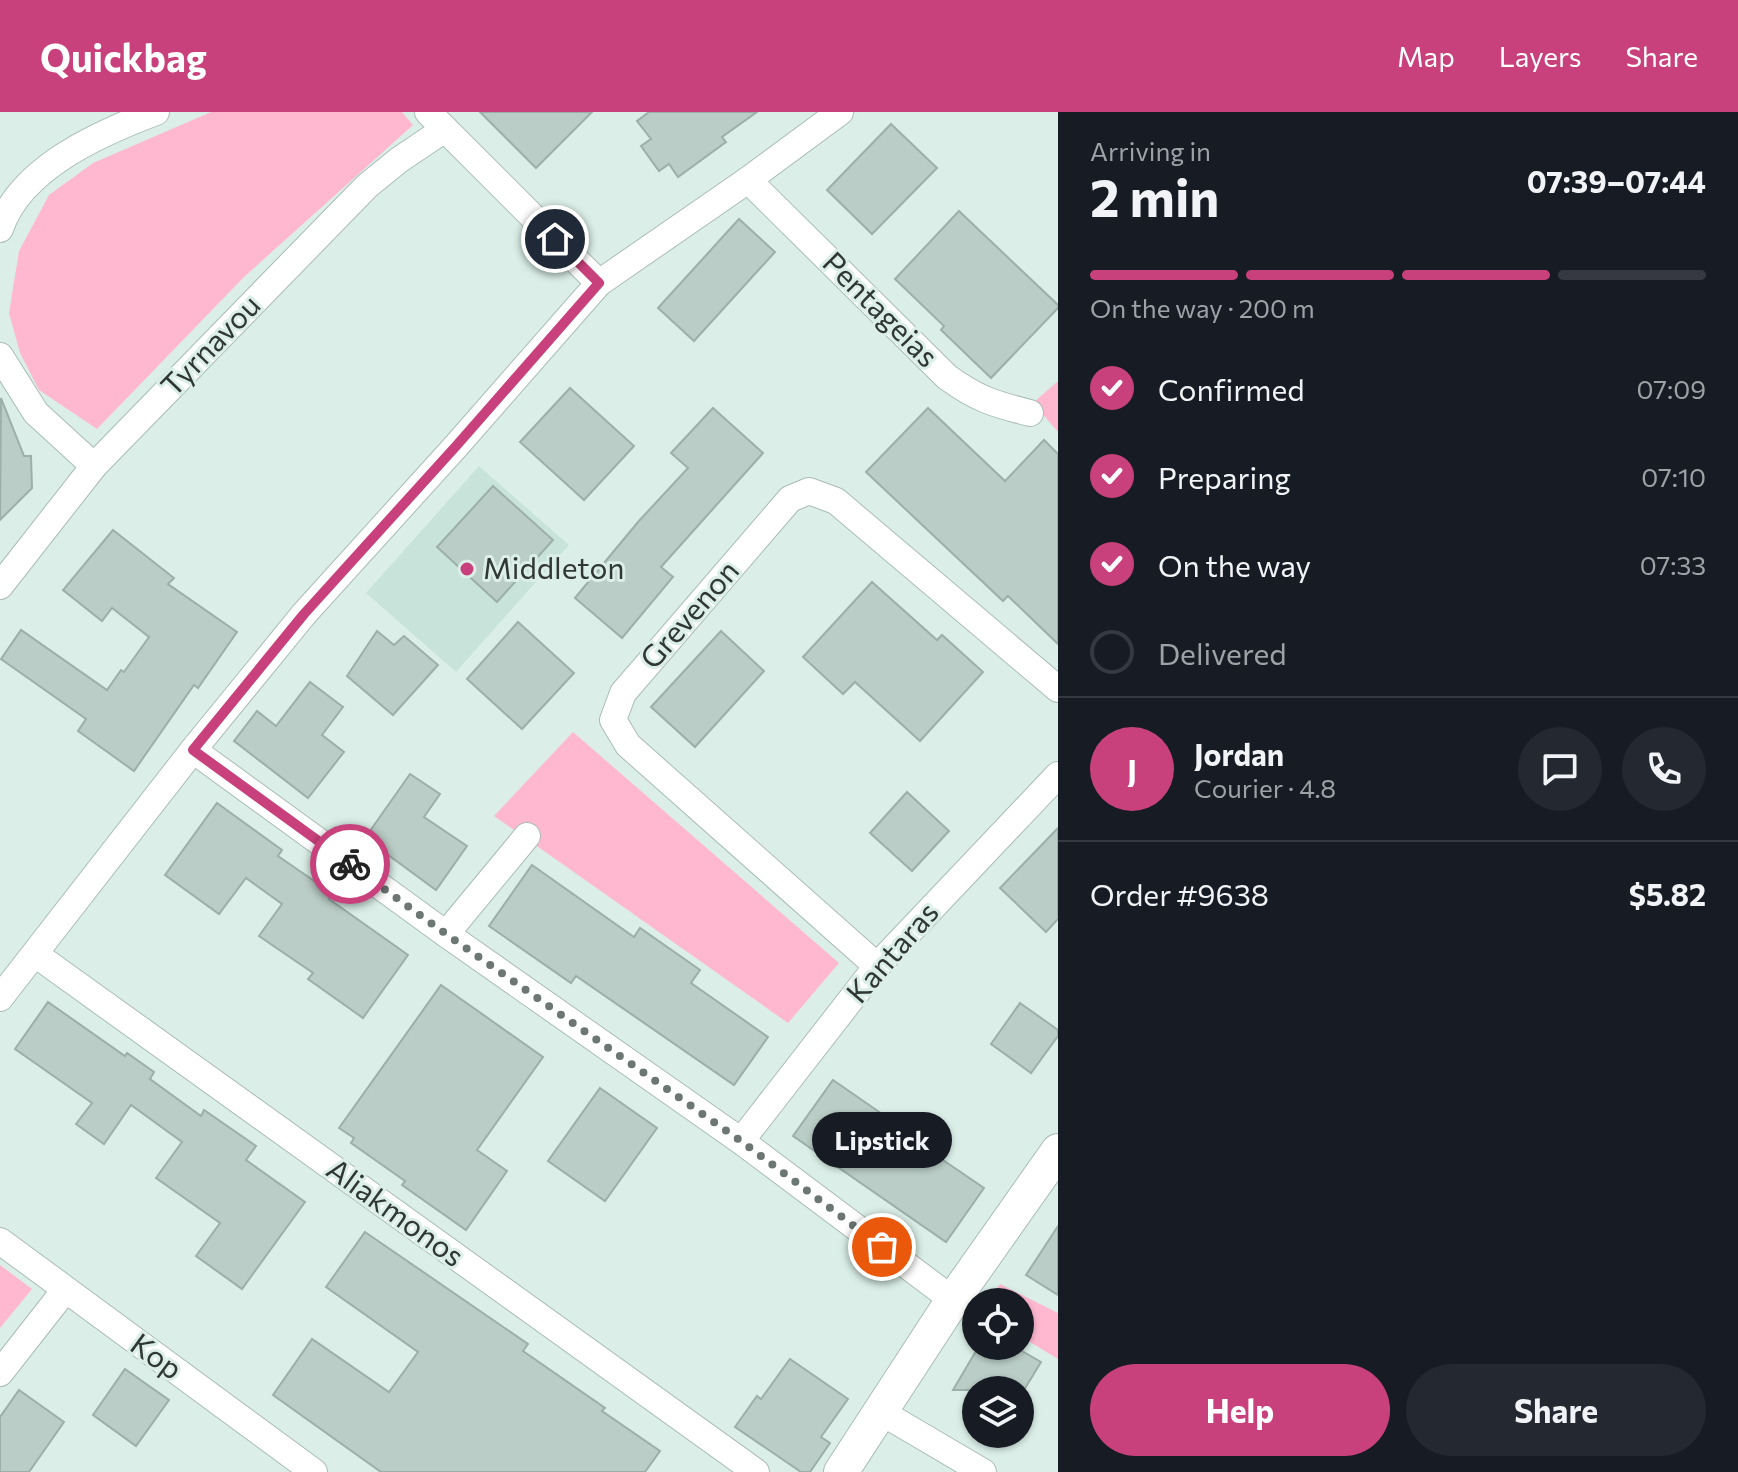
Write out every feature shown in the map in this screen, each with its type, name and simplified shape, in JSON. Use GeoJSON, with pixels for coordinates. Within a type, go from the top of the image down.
{"type":"FeatureCollection","features":[{"type":"Feature","properties":{"kind":"street"},"geometry":{"type":"LineString","coordinates":[[0,229],[3,218],[28,183],[66,155],[120,126],[156,112]]}},
{"type":"Feature","properties":{"kind":"street"},"geometry":{"type":"LineString","coordinates":[[0,998],[193,750],[304,614],[599,283],[840,112]]}},
{"type":"Feature","properties":{"kind":"street"},"geometry":{"type":"LineString","coordinates":[[436,120],[599,283]]}},
{"type":"Feature","properties":{"kind":"street","name":"Tyrnavou"},"geometry":{"type":"LineString","coordinates":[[0,586],[94,466],[367,186],[399,160],[436,120]]}},
{"type":"Feature","properties":{"kind":"street","name":"Pentageias"},"geometry":{"type":"LineString","coordinates":[[748,180],[947,377],[968,393],[991,403],[1030,413]]}},
{"type":"Feature","properties":{"kind":"street"},"geometry":{"type":"LineString","coordinates":[[0,356],[36,413],[94,466]]}},
{"type":"Feature","properties":{"kind":"street","name":"Grevenon"},"geometry":{"type":"LineString","coordinates":[[877,966],[628,745],[613,720],[623,693],[790,499],[809,491],[836,501],[1058,689]]}},
{"type":"Feature","properties":{"kind":"street"},"geometry":{"type":"LineString","coordinates":[[193,750],[446,934],[741,1141],[953,1300]]}},
{"type":"Feature","properties":{"kind":"street","name":"Kantaras"},"geometry":{"type":"LineString","coordinates":[[741,1141],[877,966],[1058,775]]}},
{"type":"Feature","properties":{"kind":"street"},"geometry":{"type":"LineString","coordinates":[[446,934],[527,836]]}},
{"type":"Feature","properties":{"kind":"street","name":"Aliakmonos"},"geometry":{"type":"LineString","coordinates":[[35,954],[756,1472]]}},
{"type":"Feature","properties":{"kind":"street"},"geometry":{"type":"LineString","coordinates":[[841,1472],[953,1300],[1058,1151]]}},
{"type":"Feature","properties":{"kind":"street","name":"Kop"},"geometry":{"type":"LineString","coordinates":[[0,1241],[314,1472]]}},
{"type":"Feature","properties":{"kind":"street"},"geometry":{"type":"LineString","coordinates":[[0,1373],[65,1290]]}},
{"type":"Feature","properties":{"kind":"street"},"geometry":{"type":"LineString","coordinates":[[881,1412],[983,1472]]}},
{"type":"Feature","properties":{"kind":"shaded area"},"geometry":{"type":"Polygon","coordinates":[[[211,112],[402,112],[413,125],[244,277],[97,429],[39,390],[20,353],[9,313],[19,251],[49,195],[93,163],[211,112]]]}},
{"type":"Feature","properties":{"kind":"shaded area"},"geometry":{"type":"Polygon","coordinates":[[[1058,381],[1058,432],[1033,403],[1058,381]]]}},
{"type":"Feature","properties":{"kind":"shaded area","name":"Middleton"},"geometry":{"type":"Polygon","coordinates":[[[479,466],[569,545],[456,672],[366,593],[479,466]]]}},
{"type":"Feature","properties":{"kind":"shaded area"},"geometry":{"type":"Polygon","coordinates":[[[573,732],[839,963],[788,1023],[494,816],[573,732]]]}},
{"type":"Feature","properties":{"kind":"shaded area"},"geometry":{"type":"Polygon","coordinates":[[[0,1265],[32,1289],[0,1328],[0,1265]]]}},
{"type":"Feature","properties":{"kind":"shaded area"},"geometry":{"type":"Polygon","coordinates":[[[1034,1301],[1058,1313],[1058,1359],[1034,1344],[1034,1301]]]}},
{"type":"Feature","properties":{"kind":"building"},"geometry":{"type":"Polygon","coordinates":[[[480,112],[592,112],[536,168],[480,112]]]}},
{"type":"Feature","properties":{"kind":"building"},"geometry":{"type":"Polygon","coordinates":[[[649,112],[757,112],[722,137],[726,142],[678,177],[669,164],[659,171],[641,146],[651,139],[637,121],[649,112]]]}},
{"type":"Feature","properties":{"kind":"building"},"geometry":{"type":"Polygon","coordinates":[[[891,124],[937,168],[872,234],[827,190],[891,124]]]}},
{"type":"Feature","properties":{"kind":"building"},"geometry":{"type":"Polygon","coordinates":[[[959,211],[1058,305],[991,378],[941,330],[944,326],[895,279],[959,211]]]}},
{"type":"Feature","properties":{"kind":"building"},"geometry":{"type":"Polygon","coordinates":[[[739,219],[775,252],[694,341],[658,308],[739,219]]]}},
{"type":"Feature","properties":{"kind":"building"},"geometry":{"type":"Polygon","coordinates":[[[570,388],[634,446],[584,500],[520,442],[570,388]]]}},
{"type":"Feature","properties":{"kind":"building"},"geometry":{"type":"Polygon","coordinates":[[[1,398],[24,456],[31,456],[32,488],[0,520],[1,398]]]}},
{"type":"Feature","properties":{"kind":"building"},"geometry":{"type":"Polygon","coordinates":[[[713,408],[763,453],[661,567],[673,577],[622,638],[575,598],[688,468],[671,453],[713,408]]]}},
{"type":"Feature","properties":{"kind":"building"},"geometry":{"type":"Polygon","coordinates":[[[928,408],[1005,481],[1044,440],[1058,454],[1058,644],[1008,596],[1003,601],[866,472],[928,408]]]}},
{"type":"Feature","properties":{"kind":"building"},"geometry":{"type":"Polygon","coordinates":[[[493,486],[553,540],[497,602],[437,547],[493,486]]]}},
{"type":"Feature","properties":{"kind":"building"},"geometry":{"type":"Polygon","coordinates":[[[113,530],[174,578],[168,584],[237,632],[198,688],[194,685],[134,771],[78,731],[86,719],[1,659],[21,630],[107,690],[121,670],[124,672],[149,637],[112,608],[102,621],[63,590],[113,530]]]}},
{"type":"Feature","properties":{"kind":"building"},"geometry":{"type":"Polygon","coordinates":[[[872,582],[937,640],[942,635],[983,672],[920,741],[855,682],[843,694],[803,657],[872,582]]]}},
{"type":"Feature","properties":{"kind":"building"},"geometry":{"type":"Polygon","coordinates":[[[518,622],[574,673],[522,729],[467,679],[518,622]]]}},
{"type":"Feature","properties":{"kind":"building"},"geometry":{"type":"Polygon","coordinates":[[[377,631],[394,645],[404,636],[438,665],[393,715],[347,676],[377,631]]]}},
{"type":"Feature","properties":{"kind":"building"},"geometry":{"type":"Polygon","coordinates":[[[721,631],[764,671],[695,747],[651,707],[721,631]]]}},
{"type":"Feature","properties":{"kind":"building"},"geometry":{"type":"Polygon","coordinates":[[[310,682],[343,707],[322,735],[344,752],[308,798],[234,741],[257,711],[276,726],[310,682]]]}},
{"type":"Feature","properties":{"kind":"building"},"geometry":{"type":"Polygon","coordinates":[[[410,774],[440,794],[424,817],[467,846],[436,890],[365,838],[410,774]]]}},
{"type":"Feature","properties":{"kind":"building"},"geometry":{"type":"Polygon","coordinates":[[[907,792],[949,831],[912,871],[870,833],[907,792]]]}},
{"type":"Feature","properties":{"kind":"building"},"geometry":{"type":"Polygon","coordinates":[[[217,803],[282,850],[278,856],[333,894],[329,899],[408,955],[363,1018],[308,979],[313,973],[259,936],[282,904],[246,878],[219,914],[165,875],[217,803]]]}},
{"type":"Feature","properties":{"kind":"building"},"geometry":{"type":"Polygon","coordinates":[[[1058,828],[1058,919],[1046,932],[1000,888],[1058,828]]]}},
{"type":"Feature","properties":{"kind":"building"},"geometry":{"type":"Polygon","coordinates":[[[532,865],[634,937],[640,928],[700,970],[691,983],[768,1037],[734,1085],[576,976],[571,983],[489,926],[532,865]]]}},
{"type":"Feature","properties":{"kind":"building"},"geometry":{"type":"Polygon","coordinates":[[[441,985],[543,1057],[477,1150],[507,1171],[466,1230],[402,1185],[405,1181],[351,1143],[354,1138],[339,1128],[441,985]]]}},
{"type":"Feature","properties":{"kind":"building"},"geometry":{"type":"Polygon","coordinates":[[[48,1002],[125,1056],[127,1053],[154,1072],[150,1079],[201,1116],[204,1110],[256,1146],[246,1160],[305,1202],[242,1289],[196,1256],[220,1223],[156,1178],[182,1142],[131,1105],[104,1144],[76,1124],[92,1103],[15,1049],[48,1002]]]}},
{"type":"Feature","properties":{"kind":"building"},"geometry":{"type":"Polygon","coordinates":[[[1020,1003],[1058,1030],[1058,1036],[1031,1073],[991,1044],[1020,1003]]]}},
{"type":"Feature","properties":{"kind":"building"},"geometry":{"type":"Polygon","coordinates":[[[833,1080],[984,1188],[946,1242],[793,1136],[833,1080]]]}},
{"type":"Feature","properties":{"kind":"building"},"geometry":{"type":"Polygon","coordinates":[[[600,1088],[657,1128],[605,1201],[548,1161],[600,1088]]]}},
{"type":"Feature","properties":{"kind":"building"},"geometry":{"type":"Polygon","coordinates":[[[1058,1226],[1058,1295],[1026,1275],[1058,1226]]]}},
{"type":"Feature","properties":{"kind":"building"},"geometry":{"type":"Polygon","coordinates":[[[365,1232],[528,1344],[523,1351],[660,1451],[645,1472],[381,1472],[273,1395],[312,1339],[389,1392],[418,1352],[326,1287],[365,1232]]]}},
{"type":"Feature","properties":{"kind":"building"},"geometry":{"type":"Polygon","coordinates":[[[1034,1358],[1041,1362],[1032,1376],[962,1376],[962,1390],[953,1390],[971,1360],[1034,1358]]]}},
{"type":"Feature","properties":{"kind":"building"},"geometry":{"type":"Polygon","coordinates":[[[790,1359],[848,1399],[821,1437],[830,1443],[810,1472],[801,1472],[735,1427],[757,1396],[761,1399],[790,1359]]]}},
{"type":"Feature","properties":{"kind":"building"},"geometry":{"type":"Polygon","coordinates":[[[125,1369],[169,1400],[136,1446],[93,1415],[125,1369]]]}},
{"type":"Feature","properties":{"kind":"building"},"geometry":{"type":"Polygon","coordinates":[[[19,1390],[64,1422],[29,1472],[0,1472],[0,1417],[19,1390]]]}},
{"type":"Feature","properties":{"kind":"way so far"},"geometry":{"type":"LineString","coordinates":[[350,864],[741,1141],[882,1247]]}},
{"type":"Feature","properties":{"kind":"place","name":"Middleton"},"geometry":{"type":"Point","coordinates":[467,569]}},
{"type":"Feature","properties":{"kind":"place","name":"Lipstick"},"geometry":{"type":"Point","coordinates":[882,1247]}},
{"type":"Feature","properties":{"kind":"route"},"geometry":{"type":"LineString","coordinates":[[350,864],[193,750],[304,614],[599,283],[555,239]]}}]}
